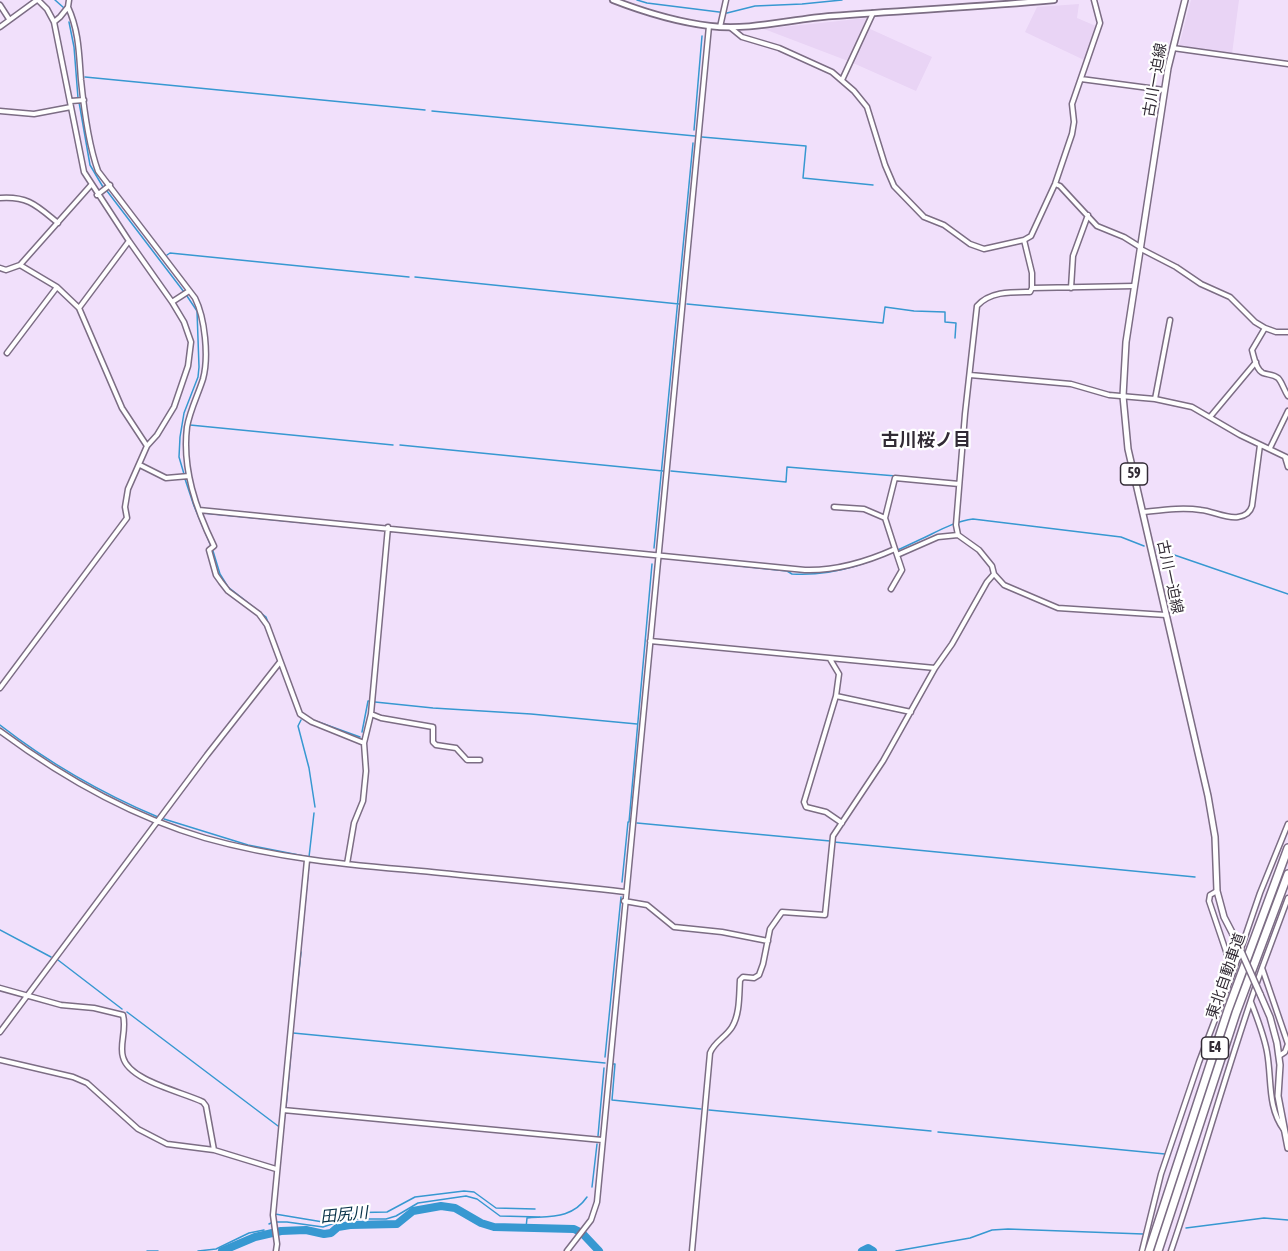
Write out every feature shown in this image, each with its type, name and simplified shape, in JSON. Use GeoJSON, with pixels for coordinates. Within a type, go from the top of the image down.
{"type":"FeatureCollection","features":[{"type":"Feature","properties":{"kind":"highway","name":"東北自動車道"},"geometry":{"type":"LineString","coordinates":[[1149,1251],[1228,1010],[1288,848]]}},
{"type":"Feature","properties":{"kind":"highway","name":"東北自動車道"},"geometry":{"type":"LineString","coordinates":[[1158,1251],[1236,1013],[1288,874]]}},
{"type":"Feature","properties":{"kind":"main road","name":"古川一迫線"},"geometry":{"type":"LineString","coordinates":[[1185,0],[1164,90],[1126,342],[1122,396],[1128,449],[1213,825],[1217,891],[1224,917],[1275,1031],[1279,1056],[1278,1096],[1288,1148]]}},
{"type":"Feature","properties":{"kind":"street"},"geometry":{"type":"LineString","coordinates":[[0,27],[38,0],[47,9],[54,22],[71,104],[80,163],[97,195],[172,302],[188,332],[191,352],[174,407],[157,435],[147,446],[128,489],[125,507],[127,518],[0,688]]}},
{"type":"Feature","properties":{"kind":"street"},"geometry":{"type":"LineString","coordinates":[[54,22],[68,7],[69,0]]}},
{"type":"Feature","properties":{"kind":"street"},"geometry":{"type":"LineString","coordinates":[[613,0],[660,16],[731,28],[830,16],[955,9],[1054,0]]}},
{"type":"Feature","properties":{"kind":"street"},"geometry":{"type":"LineString","coordinates":[[720,27],[726,0]]}},
{"type":"Feature","properties":{"kind":"street"},"geometry":{"type":"LineString","coordinates":[[731,28],[742,36],[817,64],[842,80],[867,107],[889,177],[899,194],[919,213],[944,225],[976,247],[992,248],[1024,240],[1033,234],[1055,184],[1072,134],[1074,122],[1071,108],[1100,23],[1094,0]]}},
{"type":"Feature","properties":{"kind":"street"},"geometry":{"type":"LineString","coordinates":[[0,5],[10,20]]}},
{"type":"Feature","properties":{"kind":"street"},"geometry":{"type":"LineString","coordinates":[[68,7],[79,43],[84,100],[93,156],[98,171],[195,298],[203,318],[205,366],[188,424],[186,464],[195,501],[214,546],[209,550],[216,575],[228,591],[264,619],[297,709],[305,719],[364,743]]}},
{"type":"Feature","properties":{"kind":"street"},"geometry":{"type":"LineString","coordinates":[[842,80],[873,13]]}},
{"type":"Feature","properties":{"kind":"street"},"geometry":{"type":"LineString","coordinates":[[567,1251],[595,1211],[709,26]]}},
{"type":"Feature","properties":{"kind":"street"},"geometry":{"type":"LineString","coordinates":[[1173,48],[1288,64]]}},
{"type":"Feature","properties":{"kind":"street"},"geometry":{"type":"LineString","coordinates":[[1080,79],[1164,90]]}},
{"type":"Feature","properties":{"kind":"street"},"geometry":{"type":"LineString","coordinates":[[0,111],[34,114],[84,100]]}},
{"type":"Feature","properties":{"kind":"street"},"geometry":{"type":"LineString","coordinates":[[1055,184],[1060,186],[1097,226],[1124,237],[1176,267],[1201,285],[1230,297],[1264,328],[1276,332],[1288,332]]}},
{"type":"Feature","properties":{"kind":"street"},"geometry":{"type":"LineString","coordinates":[[0,268],[6,270],[20,265],[91,185]]}},
{"type":"Feature","properties":{"kind":"street"},"geometry":{"type":"LineString","coordinates":[[97,195],[110,186]]}},
{"type":"Feature","properties":{"kind":"street"},"geometry":{"type":"LineString","coordinates":[[0,198],[21,198],[33,202],[58,223]]}},
{"type":"Feature","properties":{"kind":"street"},"geometry":{"type":"LineString","coordinates":[[1071,288],[1073,256],[1088,215]]}},
{"type":"Feature","properties":{"kind":"street"},"geometry":{"type":"LineString","coordinates":[[958,535],[956,522],[959,484],[977,306],[1000,293],[1030,292],[1032,273],[1024,240]]}},
{"type":"Feature","properties":{"kind":"street"},"geometry":{"type":"LineString","coordinates":[[79,308],[129,241]]}},
{"type":"Feature","properties":{"kind":"street"},"geometry":{"type":"LineString","coordinates":[[20,265],[57,287],[79,308],[122,408],[147,446]]}},
{"type":"Feature","properties":{"kind":"street"},"geometry":{"type":"LineString","coordinates":[[1032,288],[1135,286]]}},
{"type":"Feature","properties":{"kind":"street"},"geometry":{"type":"LineString","coordinates":[[7,353],[57,287]]}},
{"type":"Feature","properties":{"kind":"street"},"geometry":{"type":"LineString","coordinates":[[172,302],[189,291]]}},
{"type":"Feature","properties":{"kind":"street"},"geometry":{"type":"LineString","coordinates":[[1155,399],[1170,320]]}},
{"type":"Feature","properties":{"kind":"street"},"geometry":{"type":"LineString","coordinates":[[1264,328],[1252,350],[1256,362],[1260,371],[1280,380],[1288,396]]}},
{"type":"Feature","properties":{"kind":"street"},"geometry":{"type":"LineString","coordinates":[[1210,417],[1256,362]]}},
{"type":"Feature","properties":{"kind":"street"},"geometry":{"type":"LineString","coordinates":[[970,375],[1071,384],[1109,395],[1155,399],[1192,407],[1260,445],[1287,457],[1288,467]]}},
{"type":"Feature","properties":{"kind":"street"},"geometry":{"type":"LineString","coordinates":[[1270,448],[1288,411]]}},
{"type":"Feature","properties":{"kind":"street"},"geometry":{"type":"LineString","coordinates":[[1143,512],[1189,508],[1216,512],[1234,518],[1250,513],[1260,445]]}},
{"type":"Feature","properties":{"kind":"street"},"geometry":{"type":"LineString","coordinates":[[140,465],[166,478],[189,476]]}},
{"type":"Feature","properties":{"kind":"street"},"geometry":{"type":"LineString","coordinates":[[891,589],[902,570],[885,518],[895,478],[959,484]]}},
{"type":"Feature","properties":{"kind":"street"},"geometry":{"type":"LineString","coordinates":[[834,507],[864,509],[885,518]]}},
{"type":"Feature","properties":{"kind":"street"},"geometry":{"type":"LineString","coordinates":[[199,510],[815,571],[857,563],[938,537],[958,535],[979,550],[1004,585],[1058,608],[1166,615]]}},
{"type":"Feature","properties":{"kind":"street"},"geometry":{"type":"LineString","coordinates":[[347,865],[354,823],[363,801],[366,771],[364,743],[372,714],[388,529]]}},
{"type":"Feature","properties":{"kind":"street"},"geometry":{"type":"LineString","coordinates":[[692,1251],[710,1053],[727,1034],[736,1019],[740,980],[743,977],[754,978],[759,975],[771,926],[782,912],[825,915],[831,841],[883,761],[934,668],[952,644],[987,582],[994,574]]}},
{"type":"Feature","properties":{"kind":"street"},"geometry":{"type":"LineString","coordinates":[[650,641],[934,668]]}},
{"type":"Feature","properties":{"kind":"street"},"geometry":{"type":"LineString","coordinates":[[830,658],[839,674],[836,696],[804,802],[806,807],[826,812],[842,823]]}},
{"type":"Feature","properties":{"kind":"street"},"geometry":{"type":"LineString","coordinates":[[0,1032],[280,661]]}},
{"type":"Feature","properties":{"kind":"street"},"geometry":{"type":"LineString","coordinates":[[836,696],[911,711]]}},
{"type":"Feature","properties":{"kind":"street"},"geometry":{"type":"LineString","coordinates":[[372,714],[381,718],[434,727],[436,745],[456,748],[467,760],[480,760]]}},
{"type":"Feature","properties":{"kind":"street"},"geometry":{"type":"LineString","coordinates":[[0,731],[62,774],[102,796],[158,820],[232,845],[307,860],[347,865],[625,892]]}},
{"type":"Feature","properties":{"kind":"street"},"geometry":{"type":"LineString","coordinates":[[1142,1251],[1161,1174],[1260,893],[1288,824]]}},
{"type":"Feature","properties":{"kind":"street"},"geometry":{"type":"LineString","coordinates":[[276,1251],[277,1237],[273,1215],[276,1169],[307,860]]}},
{"type":"Feature","properties":{"kind":"street"},"geometry":{"type":"LineString","coordinates":[[1217,891],[1210,895],[1209,901],[1233,972]]}},
{"type":"Feature","properties":{"kind":"street"},"geometry":{"type":"LineString","coordinates":[[1171,1251],[1250,1001],[1288,898]]}},
{"type":"Feature","properties":{"kind":"street"},"geometry":{"type":"LineString","coordinates":[[624,901],[647,905],[674,927],[722,932],[768,942]]}},
{"type":"Feature","properties":{"kind":"street"},"geometry":{"type":"LineString","coordinates":[[1262,968],[1288,1044],[1285,1052],[1279,1056]]}},
{"type":"Feature","properties":{"kind":"street"},"geometry":{"type":"LineString","coordinates":[[0,988],[61,1005],[94,1008],[123,1015],[124,1037],[121,1051],[125,1063],[143,1078],[203,1102],[206,1106],[214,1150]]}},
{"type":"Feature","properties":{"kind":"street"},"geometry":{"type":"LineString","coordinates":[[1250,1001],[1266,1050],[1272,1105],[1284,1131]]}},
{"type":"Feature","properties":{"kind":"street"},"geometry":{"type":"LineString","coordinates":[[0,1060],[73,1077],[87,1083],[138,1129],[167,1144],[214,1150],[276,1169]]}},
{"type":"Feature","properties":{"kind":"street"},"geometry":{"type":"LineString","coordinates":[[283,1110],[602,1140]]}},
{"type":"Feature","properties":{"kind":"shaded area"},"geometry":{"type":"Polygon","coordinates":[[[1191,0],[1239,0],[1232,54],[1179,46],[1191,0]]]}},
{"type":"Feature","properties":{"kind":"shaded area"},"geometry":{"type":"Polygon","coordinates":[[[1079,4],[1077,18],[1096,26],[1084,60],[1025,32],[1037,7],[1079,4]]]}},
{"type":"Feature","properties":{"kind":"shaded area"},"geometry":{"type":"Polygon","coordinates":[[[867,18],[848,61],[764,29],[867,18]]]}},
{"type":"Feature","properties":{"kind":"shaded area"},"geometry":{"type":"Polygon","coordinates":[[[868,28],[932,57],[916,91],[853,63],[868,28]]]}},
{"type":"Feature","properties":{"kind":"waterway"},"geometry":{"type":"LineString","coordinates":[[55,0],[64,8]]}},
{"type":"Feature","properties":{"kind":"waterway"},"geometry":{"type":"LineString","coordinates":[[637,0],[727,13],[755,6],[842,0]]}},
{"type":"Feature","properties":{"kind":"waterway"},"geometry":{"type":"LineString","coordinates":[[69,22],[74,47],[78,98]]}},
{"type":"Feature","properties":{"kind":"waterway"},"geometry":{"type":"LineString","coordinates":[[694,130],[702,36]]}},
{"type":"Feature","properties":{"kind":"waterway"},"geometry":{"type":"LineString","coordinates":[[85,77],[425,110]]}},
{"type":"Feature","properties":{"kind":"waterway"},"geometry":{"type":"LineString","coordinates":[[79,102],[90,165],[103,187]]}},
{"type":"Feature","properties":{"kind":"waterway"},"geometry":{"type":"LineString","coordinates":[[432,111],[695,136]]}},
{"type":"Feature","properties":{"kind":"waterway"},"geometry":{"type":"LineString","coordinates":[[702,137],[806,146],[803,178],[873,185]]}},
{"type":"Feature","properties":{"kind":"waterway"},"geometry":{"type":"LineString","coordinates":[[654,548],[693,143]]}},
{"type":"Feature","properties":{"kind":"waterway"},"geometry":{"type":"LineString","coordinates":[[107,191],[184,292]]}},
{"type":"Feature","properties":{"kind":"waterway"},"geometry":{"type":"LineString","coordinates":[[167,255],[170,253],[409,277]]}},
{"type":"Feature","properties":{"kind":"waterway"},"geometry":{"type":"LineString","coordinates":[[415,277],[679,304]]}},
{"type":"Feature","properties":{"kind":"waterway"},"geometry":{"type":"LineString","coordinates":[[184,474],[179,457],[180,437],[184,413],[198,377],[199,367],[197,311],[187,296]]}},
{"type":"Feature","properties":{"kind":"waterway"},"geometry":{"type":"LineString","coordinates":[[687,304],[883,323],[885,307],[945,312],[945,322],[956,323],[955,338]]}},
{"type":"Feature","properties":{"kind":"waterway"},"geometry":{"type":"LineString","coordinates":[[190,425],[393,445]]}},
{"type":"Feature","properties":{"kind":"waterway"},"geometry":{"type":"LineString","coordinates":[[400,445],[663,471]]}},
{"type":"Feature","properties":{"kind":"waterway"},"geometry":{"type":"LineString","coordinates":[[671,471],[786,482],[787,467],[896,476]]}},
{"type":"Feature","properties":{"kind":"waterway"},"geometry":{"type":"LineString","coordinates":[[185,479],[211,546]]}},
{"type":"Feature","properties":{"kind":"waterway"},"geometry":{"type":"LineString","coordinates":[[203,513],[348,527]]}},
{"type":"Feature","properties":{"kind":"waterway"},"geometry":{"type":"LineString","coordinates":[[674,559],[787,571],[792,574],[825,573],[872,561],[952,525],[973,519],[1121,537],[1144,546]]}},
{"type":"Feature","properties":{"kind":"waterway"},"geometry":{"type":"LineString","coordinates":[[1157,549],[1288,594]]}},
{"type":"Feature","properties":{"kind":"waterway"},"geometry":{"type":"LineString","coordinates":[[213,551],[220,574],[228,587],[266,617],[285,668]]}},
{"type":"Feature","properties":{"kind":"waterway"},"geometry":{"type":"LineString","coordinates":[[629,822],[652,564]]}},
{"type":"Feature","properties":{"kind":"waterway"},"geometry":{"type":"LineString","coordinates":[[362,732],[368,701],[370,701]]}},
{"type":"Feature","properties":{"kind":"waterway"},"geometry":{"type":"LineString","coordinates":[[375,702],[637,724]]}},
{"type":"Feature","properties":{"kind":"waterway"},"geometry":{"type":"LineString","coordinates":[[310,719],[360,737]]}},
{"type":"Feature","properties":{"kind":"waterway"},"geometry":{"type":"LineString","coordinates":[[301,720],[298,726],[309,768],[315,807]]}},
{"type":"Feature","properties":{"kind":"waterway"},"geometry":{"type":"LineString","coordinates":[[0,725],[37,752],[76,776],[158,817]]}},
{"type":"Feature","properties":{"kind":"waterway"},"geometry":{"type":"LineString","coordinates":[[164,819],[248,845],[309,857],[314,813]]}},
{"type":"Feature","properties":{"kind":"waterway"},"geometry":{"type":"LineString","coordinates":[[622,882],[628,822]]}},
{"type":"Feature","properties":{"kind":"waterway"},"geometry":{"type":"LineString","coordinates":[[637,823],[830,841]]}},
{"type":"Feature","properties":{"kind":"waterway"},"geometry":{"type":"LineString","coordinates":[[834,842],[1195,877]]}},
{"type":"Feature","properties":{"kind":"waterway"},"geometry":{"type":"LineString","coordinates":[[301,945],[309,864]]}},
{"type":"Feature","properties":{"kind":"waterway"},"geometry":{"type":"LineString","coordinates":[[605,1057],[621,897]]}},
{"type":"Feature","properties":{"kind":"waterway"},"geometry":{"type":"LineString","coordinates":[[0,930],[51,957]]}},
{"type":"Feature","properties":{"kind":"waterway"},"geometry":{"type":"LineString","coordinates":[[294,1016],[301,952]]}},
{"type":"Feature","properties":{"kind":"waterway"},"geometry":{"type":"LineString","coordinates":[[58,960],[122,1009]]}},
{"type":"Feature","properties":{"kind":"waterway"},"geometry":{"type":"LineString","coordinates":[[127,1012],[278,1126]]}},
{"type":"Feature","properties":{"kind":"waterway"},"geometry":{"type":"LineString","coordinates":[[293,1033],[605,1063]]}},
{"type":"Feature","properties":{"kind":"waterway"},"geometry":{"type":"LineString","coordinates":[[286,1107],[291,1051]]}},
{"type":"Feature","properties":{"kind":"waterway"},"geometry":{"type":"LineString","coordinates":[[613,1064],[615,1064],[612,1100],[701,1109]]}},
{"type":"Feature","properties":{"kind":"waterway"},"geometry":{"type":"LineString","coordinates":[[598,1136],[604,1068]]}},
{"type":"Feature","properties":{"kind":"waterway"},"geometry":{"type":"LineString","coordinates":[[709,1110],[931,1131]]}},
{"type":"Feature","properties":{"kind":"waterway"},"geometry":{"type":"LineString","coordinates":[[285,1112],[275,1214],[323,1222],[340,1213],[387,1212],[415,1197],[464,1191],[474,1192],[496,1208],[535,1209]]}},
{"type":"Feature","properties":{"kind":"waterway"},"geometry":{"type":"LineString","coordinates":[[938,1132],[1165,1154]]}},
{"type":"Feature","properties":{"kind":"waterway"},"geometry":{"type":"LineString","coordinates":[[592,1187],[597,1144]]}},
{"type":"Feature","properties":{"kind":"waterway"},"geometry":{"type":"LineString","coordinates":[[276,1222],[323,1227],[347,1219],[386,1219],[418,1203],[466,1196],[477,1199],[500,1216],[540,1217]]}},
{"type":"Feature","properties":{"kind":"waterway"},"geometry":{"type":"LineString","coordinates":[[526,1228],[527,1218],[567,1213],[575,1209],[587,1197]]}},
{"type":"Feature","properties":{"kind":"waterway","name":"田尻川"},"geometry":{"type":"LineString","coordinates":[[222,1251],[255,1237],[281,1231],[306,1230],[324,1234],[331,1233],[338,1227],[350,1225],[397,1224],[413,1211],[441,1206],[455,1208],[481,1223],[494,1227],[574,1229],[582,1233],[599,1251]]}},
{"type":"Feature","properties":{"kind":"waterway"},"geometry":{"type":"LineString","coordinates":[[1186,1228],[1264,1218],[1288,1220]]}},
{"type":"Feature","properties":{"kind":"waterway"},"geometry":{"type":"LineString","coordinates":[[198,1251],[216,1249],[249,1233],[264,1230]]}},
{"type":"Feature","properties":{"kind":"waterway"},"geometry":{"type":"LineString","coordinates":[[896,1251],[970,1238],[992,1230],[1143,1234]]}},
{"type":"Feature","properties":{"kind":"waterway","name":"田尻川"},"geometry":{"type":"LineString","coordinates":[[862,1251],[868,1248],[873,1251]]}},
{"type":"Feature","properties":{"kind":"waterway"},"geometry":{"type":"LineString","coordinates":[[147,1251],[158,1251]]}},
{"type":"Feature","properties":{"kind":"district","name":"古川桜ノ目"},"geometry":{"type":"Point","coordinates":[926,440]}}]}
